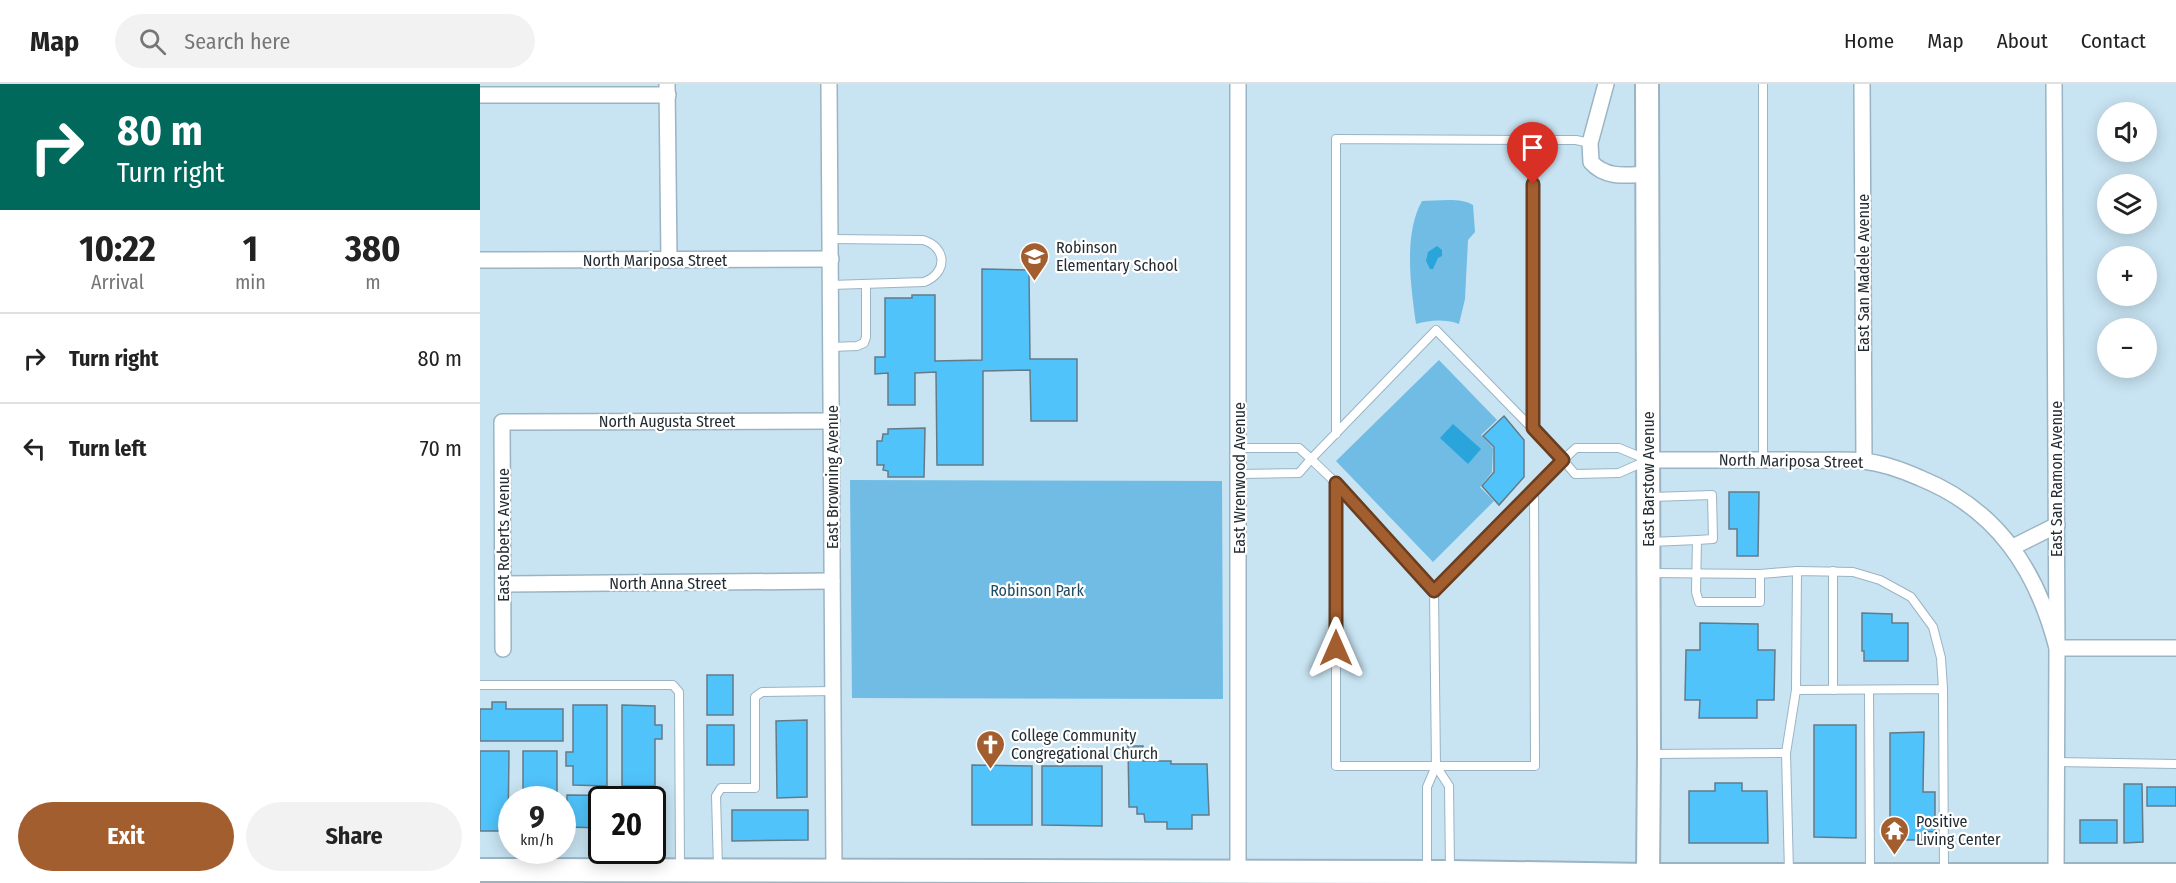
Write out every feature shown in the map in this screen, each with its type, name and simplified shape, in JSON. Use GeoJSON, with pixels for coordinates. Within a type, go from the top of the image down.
{"type":"FeatureCollection","features":[{"type":"Feature","properties":{"kind":"main road","name":"East Barstow Avenue"},"geometry":{"type":"LineString","coordinates":[[1647,84],[1650,754],[1648,880]]}},
{"type":"Feature","properties":{"kind":"main road"},"geometry":{"type":"LineString","coordinates":[[480,870],[520,873],[718,870],[825,873],[857,877],[1365,878],[1423,875],[1648,880],[1789,874],[1870,879],[1944,874],[2056,874],[2098,879],[2176,875]]}},
{"type":"Feature","properties":{"kind":"street","name":"East Browning Avenue"},"geometry":{"type":"LineString","coordinates":[[825,873],[834,691],[829,84]]}},
{"type":"Feature","properties":{"kind":"street","name":"East Wrenwood Avenue"},"geometry":{"type":"LineString","coordinates":[[1238,84],[1238,877]]}},
{"type":"Feature","properties":{"kind":"street"},"geometry":{"type":"LineString","coordinates":[[1606,84],[1590,143],[1591,162],[1604,173],[1647,174]]}},
{"type":"Feature","properties":{"kind":"street","name":"East San Madele Avenue"},"geometry":{"type":"LineString","coordinates":[[1862,84],[1864,461]]}},
{"type":"Feature","properties":{"kind":"street","name":"East San Ramon Avenue"},"geometry":{"type":"LineString","coordinates":[[2054,84],[2056,874]]}},
{"type":"Feature","properties":{"kind":"street"},"geometry":{"type":"LineString","coordinates":[[480,95],[668,90],[669,260]]}},
{"type":"Feature","properties":{"kind":"street","name":"North Mariposa Street"},"geometry":{"type":"LineString","coordinates":[[480,260],[831,260]]}},
{"type":"Feature","properties":{"kind":"street","name":"North Augusta Street"},"geometry":{"type":"LineString","coordinates":[[502,422],[832,421]]}},
{"type":"Feature","properties":{"kind":"street","name":"East Roberts Avenue"},"geometry":{"type":"LineString","coordinates":[[502,422],[503,649]]}},
{"type":"Feature","properties":{"kind":"street","name":"North Mariposa Street"},"geometry":{"type":"LineString","coordinates":[[1648,460],[1864,461],[1912,474],[1949,492],[1985,518],[2013,548],[2039,594],[2050,620],[2057,648]]}},
{"type":"Feature","properties":{"kind":"street"},"geometry":{"type":"LineString","coordinates":[[2013,548],[2056,525]]}},
{"type":"Feature","properties":{"kind":"street","name":"North Anna Street"},"geometry":{"type":"LineString","coordinates":[[503,584],[832,581]]}},
{"type":"Feature","properties":{"kind":"street"},"geometry":{"type":"LineString","coordinates":[[2057,648],[2176,648]]}},
{"type":"Feature","properties":{"kind":"lane"},"geometry":{"type":"LineString","coordinates":[[1763,84],[1763,460]]}},
{"type":"Feature","properties":{"kind":"lane"},"geometry":{"type":"LineString","coordinates":[[1335,434],[1335,139],[1576,140],[1590,143]]}},
{"type":"Feature","properties":{"kind":"lane"},"geometry":{"type":"LineString","coordinates":[[1532,140],[1533,428]]}},
{"type":"Feature","properties":{"kind":"lane"},"geometry":{"type":"LineString","coordinates":[[831,239],[923,240],[933,243],[942,260],[939,271],[932,279],[924,282],[831,285]]}},
{"type":"Feature","properties":{"kind":"lane"},"geometry":{"type":"LineString","coordinates":[[832,347],[857,346],[864,343],[866,284]]}},
{"type":"Feature","properties":{"kind":"lane"},"geometry":{"type":"LineString","coordinates":[[1239,474],[1299,473],[1436,330],[1575,474],[1619,473],[1648,460]]}},
{"type":"Feature","properties":{"kind":"lane"},"geometry":{"type":"LineString","coordinates":[[1238,448],[1299,448],[1336,483],[1434,591],[1436,766],[1427,787],[1423,875]]}},
{"type":"Feature","properties":{"kind":"lane"},"geometry":{"type":"LineString","coordinates":[[1434,591],[1576,448],[1619,448],[1648,460]]}},
{"type":"Feature","properties":{"kind":"lane"},"geometry":{"type":"LineString","coordinates":[[1336,483],[1336,766],[1535,766],[1534,488]]}},
{"type":"Feature","properties":{"kind":"lane"},"geometry":{"type":"LineString","coordinates":[[1648,497],[1712,495],[1713,539],[1648,542]]}},
{"type":"Feature","properties":{"kind":"lane"},"geometry":{"type":"LineString","coordinates":[[1697,540],[1696,592],[1699,602],[1760,602],[1760,574]]}},
{"type":"Feature","properties":{"kind":"lane"},"geometry":{"type":"LineString","coordinates":[[1789,874],[1786,753],[1796,690],[1797,571]]}},
{"type":"Feature","properties":{"kind":"lane"},"geometry":{"type":"LineString","coordinates":[[1833,571],[1833,690]]}},
{"type":"Feature","properties":{"kind":"lane"},"geometry":{"type":"LineString","coordinates":[[1649,573],[1853,572],[1880,580],[1911,597],[1933,627],[1941,658],[1944,874]]}},
{"type":"Feature","properties":{"kind":"lane"},"geometry":{"type":"LineString","coordinates":[[480,686],[674,686],[679,692],[680,870]]}},
{"type":"Feature","properties":{"kind":"lane"},"geometry":{"type":"LineString","coordinates":[[1796,690],[1943,689]]}},
{"type":"Feature","properties":{"kind":"lane"},"geometry":{"type":"LineString","coordinates":[[1869,690],[1870,879]]}},
{"type":"Feature","properties":{"kind":"lane"},"geometry":{"type":"LineString","coordinates":[[718,870],[716,796],[721,788],[754,788],[754,698],[762,692],[834,691]]}},
{"type":"Feature","properties":{"kind":"lane"},"geometry":{"type":"LineString","coordinates":[[1650,754],[1786,753]]}},
{"type":"Feature","properties":{"kind":"lane"},"geometry":{"type":"LineString","coordinates":[[2056,762],[2176,764]]}},
{"type":"Feature","properties":{"kind":"lane"},"geometry":{"type":"LineString","coordinates":[[1423,875],[1449,786],[1436,766]]}},
{"type":"Feature","properties":{"kind":"green space"},"geometry":{"type":"Polygon","coordinates":[[[1456,200],[1473,205],[1475,232],[1468,240],[1465,299],[1459,324],[1437,321],[1416,324],[1410,245],[1412,229],[1422,201],[1456,200]]]}},
{"type":"Feature","properties":{"kind":"green space"},"geometry":{"type":"Polygon","coordinates":[[[1439,360],[1497,420],[1481,435],[1493,448],[1492,472],[1480,487],[1494,501],[1433,562],[1336,461],[1439,360]]]}},
{"type":"Feature","properties":{"kind":"green space","name":"Robinson Park"},"geometry":{"type":"Polygon","coordinates":[[[850,480],[1222,481],[1223,699],[852,698],[850,480]]]}},
{"type":"Feature","properties":{"kind":"shaded area"},"geometry":{"type":"Polygon","coordinates":[[[1437,246],[1442,250],[1442,256],[1438,258],[1433,269],[1430,269],[1426,261],[1428,252],[1437,246]]]}},
{"type":"Feature","properties":{"kind":"shaded area"},"geometry":{"type":"Polygon","coordinates":[[[1453,424],[1481,449],[1468,464],[1440,438],[1453,424]]]}},
{"type":"Feature","properties":{"kind":"building"},"geometry":{"type":"Polygon","coordinates":[[[982,269],[1029,270],[1030,359],[1077,359],[1077,421],[1031,421],[1030,370],[983,371],[983,465],[937,465],[936,372],[915,373],[915,405],[888,405],[888,373],[875,374],[875,357],[885,357],[885,298],[935,295],[935,361],[982,360],[982,269]]]}},
{"type":"Feature","properties":{"kind":"building"},"geometry":{"type":"Polygon","coordinates":[[[1504,416],[1524,440],[1524,477],[1499,505],[1482,486],[1494,472],[1494,447],[1483,436],[1504,416]]]}},
{"type":"Feature","properties":{"kind":"building"},"geometry":{"type":"Polygon","coordinates":[[[925,428],[924,477],[888,477],[888,471],[883,470],[884,465],[877,465],[877,441],[882,441],[883,434],[888,434],[888,429],[925,428]]]}},
{"type":"Feature","properties":{"kind":"building"},"geometry":{"type":"Polygon","coordinates":[[[1729,492],[1759,492],[1758,556],[1737,556],[1737,529],[1729,529],[1729,492]]]}},
{"type":"Feature","properties":{"kind":"building"},"geometry":{"type":"Polygon","coordinates":[[[1862,613],[1892,614],[1892,623],[1908,623],[1908,661],[1864,661],[1862,613]]]}},
{"type":"Feature","properties":{"kind":"building"},"geometry":{"type":"Polygon","coordinates":[[[1700,623],[1758,624],[1758,650],[1775,650],[1774,700],[1757,700],[1757,718],[1699,718],[1700,700],[1685,700],[1686,650],[1700,650],[1700,623]]]}},
{"type":"Feature","properties":{"kind":"building"},"geometry":{"type":"Polygon","coordinates":[[[707,675],[733,675],[733,715],[707,715],[707,675]]]}},
{"type":"Feature","properties":{"kind":"building"},"geometry":{"type":"Polygon","coordinates":[[[492,702],[506,702],[506,709],[563,709],[563,741],[480,741],[480,709],[492,709],[492,702]]]}},
{"type":"Feature","properties":{"kind":"building"},"geometry":{"type":"Polygon","coordinates":[[[573,705],[607,705],[607,786],[573,785],[573,766],[566,766],[566,752],[573,752],[573,705]]]}},
{"type":"Feature","properties":{"kind":"building"},"geometry":{"type":"Polygon","coordinates":[[[622,705],[655,706],[655,725],[662,725],[662,739],[655,739],[655,786],[622,786],[622,705]]]}},
{"type":"Feature","properties":{"kind":"building"},"geometry":{"type":"Polygon","coordinates":[[[807,720],[807,797],[777,798],[776,721],[807,720]]]}},
{"type":"Feature","properties":{"kind":"building"},"geometry":{"type":"Polygon","coordinates":[[[707,725],[734,725],[734,765],[707,765],[707,725]]]}},
{"type":"Feature","properties":{"kind":"building"},"geometry":{"type":"Polygon","coordinates":[[[1814,725],[1856,725],[1856,838],[1814,837],[1814,725]]]}},
{"type":"Feature","properties":{"kind":"building"},"geometry":{"type":"Polygon","coordinates":[[[1924,732],[1923,792],[1935,792],[1935,832],[1923,831],[1923,840],[1890,840],[1890,733],[1924,732]]]}},
{"type":"Feature","properties":{"kind":"building"},"geometry":{"type":"Polygon","coordinates":[[[1128,746],[1143,746],[1143,761],[1207,764],[1209,815],[1192,815],[1192,829],[1167,829],[1167,822],[1145,822],[1144,814],[1137,814],[1137,807],[1129,807],[1128,746]]]}},
{"type":"Feature","properties":{"kind":"building"},"geometry":{"type":"Polygon","coordinates":[[[480,751],[509,751],[509,786],[498,786],[498,831],[480,831],[480,751]]]}},
{"type":"Feature","properties":{"kind":"building"},"geometry":{"type":"Polygon","coordinates":[[[523,751],[557,751],[557,786],[523,786],[523,751]]]}},
{"type":"Feature","properties":{"kind":"building"},"geometry":{"type":"Polygon","coordinates":[[[972,765],[1032,766],[1032,825],[972,825],[972,765]]]}},
{"type":"Feature","properties":{"kind":"building"},"geometry":{"type":"Polygon","coordinates":[[[1042,766],[1102,766],[1102,826],[1042,825],[1042,766]]]}},
{"type":"Feature","properties":{"kind":"building"},"geometry":{"type":"Polygon","coordinates":[[[1715,783],[1742,783],[1742,791],[1767,791],[1768,843],[1689,843],[1689,791],[1715,791],[1715,783]]]}},
{"type":"Feature","properties":{"kind":"building"},"geometry":{"type":"Polygon","coordinates":[[[2124,784],[2142,784],[2143,842],[2124,843],[2124,784]]]}},
{"type":"Feature","properties":{"kind":"building"},"geometry":{"type":"Polygon","coordinates":[[[2147,787],[2176,787],[2176,806],[2147,806],[2147,787]]]}},
{"type":"Feature","properties":{"kind":"building"},"geometry":{"type":"Polygon","coordinates":[[[576,795],[588,795],[588,828],[576,827],[576,795]]]}},
{"type":"Feature","properties":{"kind":"building"},"geometry":{"type":"Polygon","coordinates":[[[732,810],[808,810],[808,840],[732,841],[732,810]]]}},
{"type":"Feature","properties":{"kind":"building"},"geometry":{"type":"Polygon","coordinates":[[[2080,820],[2117,820],[2117,843],[2080,843],[2080,820]]]}},
{"type":"Feature","properties":{"kind":"place","name":"Robinson Elementary School"},"geometry":{"type":"Point","coordinates":[1035,282]}},
{"type":"Feature","properties":{"kind":"place","name":"College Community Congregational Church"},"geometry":{"type":"Point","coordinates":[990,770]}},
{"type":"Feature","properties":{"kind":"place","name":"Positive Living Center"},"geometry":{"type":"Point","coordinates":[1895,856]}},
{"type":"Feature","properties":{"kind":"route"},"geometry":{"type":"LineString","coordinates":[[1336,648],[1336,483],[1434,591],[1563,460],[1533,428],[1533,184]]}}]}
